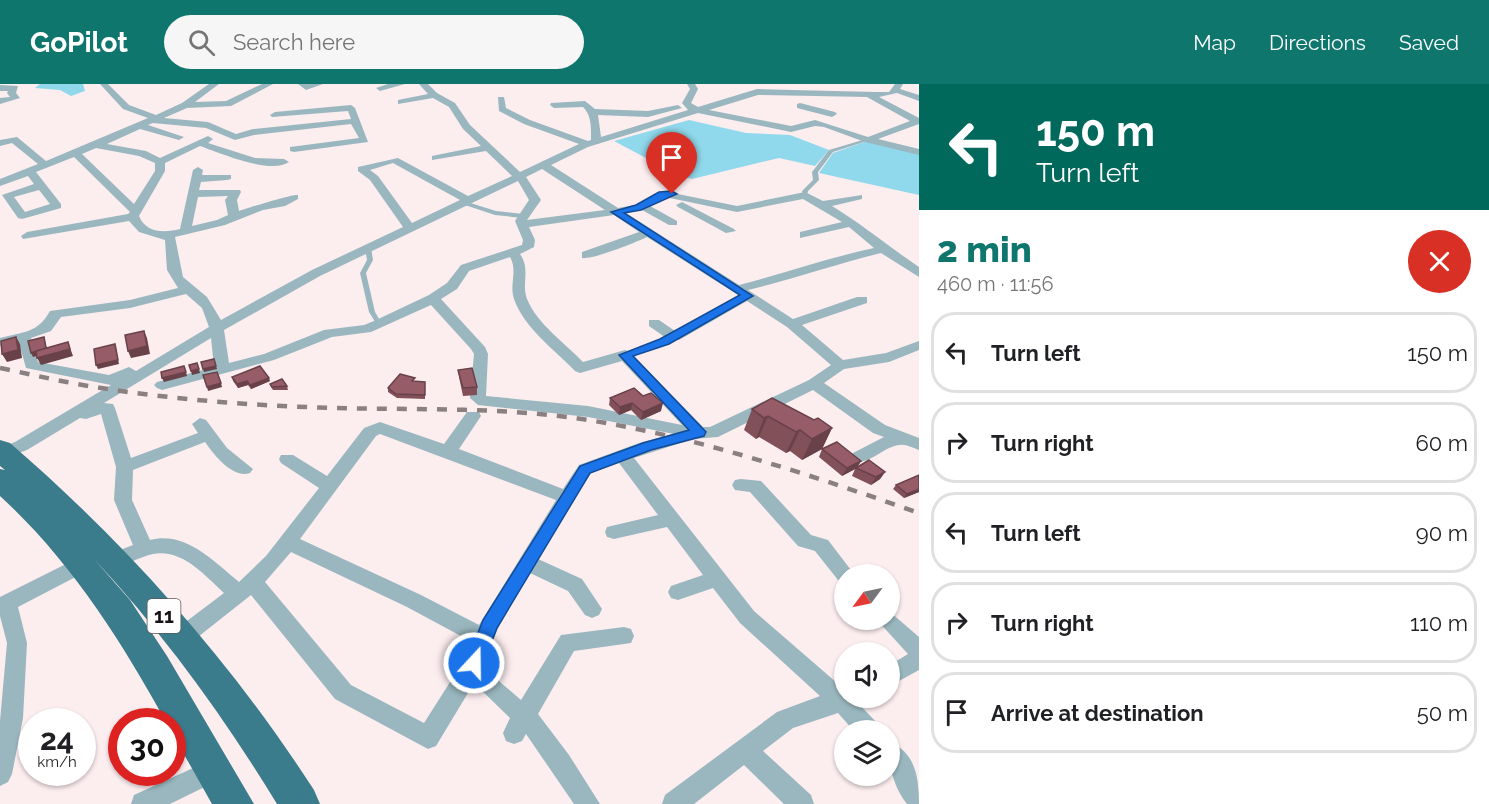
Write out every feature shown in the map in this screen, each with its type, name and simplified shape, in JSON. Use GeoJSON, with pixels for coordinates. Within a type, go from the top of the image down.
{"type":"FeatureCollection","features":[{"type":"Feature","properties":{"kind":"highway","name":"11"},"geometry":{"type":"LineString","coordinates":[[5,456],[59,501],[182,637],[230,697],[300,804]]}},
{"type":"Feature","properties":{"kind":"highway","name":"11"},"geometry":{"type":"LineString","coordinates":[[5,456],[38,513],[118,610],[149,658],[234,804]]}},
{"type":"Feature","properties":{"kind":"street"},"geometry":{"type":"LineString","coordinates":[[104,84],[113,100],[120,105],[155,119],[208,125],[235,137],[275,129],[354,121]]}},
{"type":"Feature","properties":{"kind":"street"},"geometry":{"type":"LineString","coordinates":[[192,84],[205,92]]}},
{"type":"Feature","properties":{"kind":"street"},"geometry":{"type":"LineString","coordinates":[[0,183],[46,166],[155,119],[185,105],[215,84]]}},
{"type":"Feature","properties":{"kind":"street"},"geometry":{"type":"LineString","coordinates":[[185,105],[228,104],[270,84],[283,89]]}},
{"type":"Feature","properties":{"kind":"street"},"geometry":{"type":"LineString","coordinates":[[302,84],[306,87],[319,84]]}},
{"type":"Feature","properties":{"kind":"street"},"geometry":{"type":"LineString","coordinates":[[380,88],[401,84]]}},
{"type":"Feature","properties":{"kind":"street"},"geometry":{"type":"LineString","coordinates":[[422,84],[434,95],[452,105],[457,117],[520,176],[535,200],[531,210],[522,220]]}},
{"type":"Feature","properties":{"kind":"street"},"geometry":{"type":"LineString","coordinates":[[688,106],[686,103],[694,89],[691,84]]}},
{"type":"Feature","properties":{"kind":"street"},"geometry":{"type":"LineString","coordinates":[[0,88],[15,88],[11,93],[16,98],[0,101]]}},
{"type":"Feature","properties":{"kind":"street"},"geometry":{"type":"LineString","coordinates":[[891,89],[916,109]]}},
{"type":"Feature","properties":{"kind":"street"},"geometry":{"type":"LineString","coordinates":[[20,337],[26,341],[31,365],[117,380],[316,273],[592,143],[764,91],[869,95],[891,89],[918,97]]}},
{"type":"Feature","properties":{"kind":"street"},"geometry":{"type":"LineString","coordinates":[[401,102],[434,95]]}},
{"type":"Feature","properties":{"kind":"street"},"geometry":{"type":"LineString","coordinates":[[868,140],[918,121],[869,95]]}},
{"type":"Feature","properties":{"kind":"street"},"geometry":{"type":"LineString","coordinates":[[501,99],[502,109],[527,122],[592,143]]}},
{"type":"Feature","properties":{"kind":"street"},"geometry":{"type":"LineString","coordinates":[[275,129],[276,111],[340,104],[351,108],[356,119],[354,121],[365,140],[312,143],[294,149]]}},
{"type":"Feature","properties":{"kind":"street"},"geometry":{"type":"LineString","coordinates":[[554,105],[585,104],[593,112],[648,114],[688,106],[700,111],[791,129],[815,123],[824,124],[868,140],[919,152]]}},
{"type":"Feature","properties":{"kind":"street"},"geometry":{"type":"LineString","coordinates":[[800,106],[828,113],[821,117],[824,124]]}},
{"type":"Feature","properties":{"kind":"street"},"geometry":{"type":"LineString","coordinates":[[592,143],[593,112]]}},
{"type":"Feature","properties":{"kind":"street"},"geometry":{"type":"LineString","coordinates":[[139,126],[179,137]]}},
{"type":"Feature","properties":{"kind":"street"},"geometry":{"type":"LineString","coordinates":[[898,129],[919,134]]}},
{"type":"Feature","properties":{"kind":"street"},"geometry":{"type":"LineString","coordinates":[[160,162],[224,132]]}},
{"type":"Feature","properties":{"kind":"street"},"geometry":{"type":"LineString","coordinates":[[0,143],[14,139],[46,166]]}},
{"type":"Feature","properties":{"kind":"street"},"geometry":{"type":"LineString","coordinates":[[200,143],[254,161],[284,162]]}},
{"type":"Feature","properties":{"kind":"street"},"geometry":{"type":"LineString","coordinates":[[95,145],[142,153],[160,162]]}},
{"type":"Feature","properties":{"kind":"street"},"geometry":{"type":"LineString","coordinates":[[448,145],[457,154]]}},
{"type":"Feature","properties":{"kind":"street"},"geometry":{"type":"LineString","coordinates":[[436,158],[489,148]]}},
{"type":"Feature","properties":{"kind":"street"},"geometry":{"type":"LineString","coordinates":[[75,153],[134,214],[141,230],[170,238],[174,246],[174,274],[202,300],[216,325],[222,370]]}},
{"type":"Feature","properties":{"kind":"street"},"geometry":{"type":"LineString","coordinates":[[410,228],[374,178],[362,169],[394,160],[466,202]]}},
{"type":"Feature","properties":{"kind":"street"},"geometry":{"type":"LineString","coordinates":[[27,236],[134,214],[160,171],[160,162]]}},
{"type":"Feature","properties":{"kind":"street"},"geometry":{"type":"LineString","coordinates":[[543,165],[792,324],[840,365]]}},
{"type":"Feature","properties":{"kind":"street"},"geometry":{"type":"LineString","coordinates":[[30,172],[41,186]]}},
{"type":"Feature","properties":{"kind":"street"},"geometry":{"type":"LineString","coordinates":[[185,231],[197,174],[227,177]]}},
{"type":"Feature","properties":{"kind":"street"},"geometry":{"type":"LineString","coordinates":[[193,194],[236,192],[231,200],[234,216]]}},
{"type":"Feature","properties":{"kind":"street"},"geometry":{"type":"LineString","coordinates":[[663,194],[730,231]]}},
{"type":"Feature","properties":{"kind":"street"},"geometry":{"type":"LineString","coordinates":[[522,220],[549,222],[615,212],[643,206],[663,194],[737,209],[806,195],[852,224],[883,249],[918,272]]}},
{"type":"Feature","properties":{"kind":"street"},"geometry":{"type":"LineString","coordinates":[[165,236],[221,223],[234,216],[261,207],[281,204],[294,197]]}},
{"type":"Feature","properties":{"kind":"street"},"geometry":{"type":"LineString","coordinates":[[822,205],[858,197]]}},
{"type":"Feature","properties":{"kind":"street"},"geometry":{"type":"LineString","coordinates":[[643,206],[673,223]]}},
{"type":"Feature","properties":{"kind":"street"},"geometry":{"type":"LineString","coordinates":[[837,214],[867,206]]}},
{"type":"Feature","properties":{"kind":"street"},"geometry":{"type":"LineString","coordinates":[[162,385],[269,357],[329,333],[366,329],[379,324],[433,299],[452,286],[465,268],[528,247],[530,244],[522,220]]}},
{"type":"Feature","properties":{"kind":"street"},"geometry":{"type":"LineString","coordinates":[[804,235],[852,224]]}},
{"type":"Feature","properties":{"kind":"street"},"geometry":{"type":"LineString","coordinates":[[586,255],[619,242],[624,244],[648,232]]}},
{"type":"Feature","properties":{"kind":"street"},"geometry":{"type":"LineString","coordinates":[[654,323],[674,337],[742,292],[809,271],[819,264],[883,249]]}},
{"type":"Feature","properties":{"kind":"street"},"geometry":{"type":"LineString","coordinates":[[513,253],[522,268],[519,290],[525,308],[580,369],[625,355],[695,433]]}},
{"type":"Feature","properties":{"kind":"street"},"geometry":{"type":"LineString","coordinates":[[0,342],[49,328],[54,324],[55,314],[130,304],[188,289]]}},
{"type":"Feature","properties":{"kind":"street"},"geometry":{"type":"LineString","coordinates":[[433,299],[478,347],[481,354],[478,398],[483,401],[556,406],[610,413],[695,433],[712,433],[814,383],[840,365],[889,357],[919,345]]}},
{"type":"Feature","properties":{"kind":"street"},"geometry":{"type":"LineString","coordinates":[[792,324],[862,300]]}},
{"type":"Feature","properties":{"kind":"street"},"geometry":{"type":"LineString","coordinates":[[5,456],[216,325]]}},
{"type":"Feature","properties":{"kind":"street"},"geometry":{"type":"LineString","coordinates":[[814,383],[879,429],[915,438]]}},
{"type":"Feature","properties":{"kind":"street"},"geometry":{"type":"LineString","coordinates":[[5,456],[48,436],[94,409],[107,408],[125,467],[123,500],[144,548]]}},
{"type":"Feature","properties":{"kind":"street"},"geometry":{"type":"LineString","coordinates":[[448,450],[473,416]]}},
{"type":"Feature","properties":{"kind":"street"},"geometry":{"type":"LineString","coordinates":[[182,637],[245,588],[273,562],[328,485],[370,432],[380,428],[448,450],[568,498]]}},
{"type":"Feature","properties":{"kind":"street"},"geometry":{"type":"LineString","coordinates":[[125,467],[204,429],[221,452],[244,469]]}},
{"type":"Feature","properties":{"kind":"street"},"geometry":{"type":"LineString","coordinates":[[114,561],[144,548],[166,544],[184,549],[245,588],[343,692],[428,738],[474,663],[484,638],[526,562],[585,469],[695,433]]}},
{"type":"Feature","properties":{"kind":"street"},"geometry":{"type":"LineString","coordinates":[[859,457],[892,440],[915,438]]}},
{"type":"Feature","properties":{"kind":"street"},"geometry":{"type":"LineString","coordinates":[[623,456],[747,617],[834,688]]}},
{"type":"Feature","properties":{"kind":"street"},"geometry":{"type":"LineString","coordinates":[[286,459],[328,485]]}},
{"type":"Feature","properties":{"kind":"street"},"geometry":{"type":"LineString","coordinates":[[753,483],[806,541],[821,545],[837,564]]}},
{"type":"Feature","properties":{"kind":"street"},"geometry":{"type":"LineString","coordinates":[[614,532],[670,519]]}},
{"type":"Feature","properties":{"kind":"street"},"geometry":{"type":"LineString","coordinates":[[288,542],[414,601],[484,638]]}},
{"type":"Feature","properties":{"kind":"street"},"geometry":{"type":"LineString","coordinates":[[526,562],[575,585],[592,609]]}},
{"type":"Feature","properties":{"kind":"street"},"geometry":{"type":"LineString","coordinates":[[0,774],[12,718],[17,643],[7,603],[80,565]]}},
{"type":"Feature","properties":{"kind":"street"},"geometry":{"type":"LineString","coordinates":[[678,592],[717,578]]}},
{"type":"Feature","properties":{"kind":"street"},"geometry":{"type":"LineString","coordinates":[[894,630],[917,662],[900,671]]}},
{"type":"Feature","properties":{"kind":"street"},"geometry":{"type":"LineString","coordinates":[[518,724],[568,642],[624,636]]}},
{"type":"Feature","properties":{"kind":"street"},"geometry":{"type":"LineString","coordinates":[[474,663],[479,676],[518,724],[554,753],[588,804]]}},
{"type":"Feature","properties":{"kind":"street"},"geometry":{"type":"LineString","coordinates":[[674,804],[744,748],[785,720],[834,704]]}},
{"type":"Feature","properties":{"kind":"street"},"geometry":{"type":"LineString","coordinates":[[744,748],[802,804]]}},
{"type":"Feature","properties":{"kind":"street"},"geometry":{"type":"LineString","coordinates":[[900,765],[904,770],[909,787],[919,799]]}},
{"type":"Feature","properties":{"kind":"street"},"geometry":{"type":"LineString","coordinates":[[143,804],[215,770]]}},
{"type":"Feature","properties":{"kind":"lane"},"geometry":{"type":"LineString","coordinates":[[806,195],[805,191],[816,180],[815,172],[831,151],[868,140]]}},
{"type":"Feature","properties":{"kind":"lane"},"geometry":{"type":"LineString","coordinates":[[466,202],[522,220]]}},
{"type":"Feature","properties":{"kind":"lane"},"geometry":{"type":"LineString","coordinates":[[368,248],[370,260],[363,273],[372,312],[379,324]]}},
{"type":"Feature","properties":{"kind":"lane"},"geometry":{"type":"LineString","coordinates":[[625,355],[674,337]]}},
{"type":"Feature","properties":{"kind":"water"},"geometry":{"type":"Polygon","coordinates":[[[40,84],[83,84],[85,91],[71,96],[60,90],[35,88],[40,84]]]}},
{"type":"Feature","properties":{"kind":"water"},"geometry":{"type":"Polygon","coordinates":[[[689,120],[746,133],[790,135],[829,150],[815,166],[779,158],[692,179],[678,175],[614,141],[689,120]]]}},
{"type":"Feature","properties":{"kind":"water"},"geometry":{"type":"Polygon","coordinates":[[[867,141],[919,154],[919,195],[819,173],[833,153],[867,141]]]}},
{"type":"Feature","properties":{"kind":"building"},"geometry":{"type":"Polygon","coordinates":[[[144,331],[147,346],[128,351],[125,335],[144,331]]]}},
{"type":"Feature","properties":{"kind":"building"},"geometry":{"type":"Polygon","coordinates":[[[16,337],[18,350],[2,354],[1,341],[16,337]]]}},
{"type":"Feature","properties":{"kind":"building"},"geometry":{"type":"Polygon","coordinates":[[[44,337],[46,348],[31,353],[28,341],[44,337]]]}},
{"type":"Feature","properties":{"kind":"building"},"geometry":{"type":"Polygon","coordinates":[[[68,342],[70,349],[37,358],[36,351],[68,342]]]}},
{"type":"Feature","properties":{"kind":"building"},"geometry":{"type":"Polygon","coordinates":[[[115,344],[118,360],[96,365],[94,349],[115,344]]]}},
{"type":"Feature","properties":{"kind":"building"},"geometry":{"type":"Polygon","coordinates":[[[214,359],[216,366],[203,369],[201,362],[214,359]]]}},
{"type":"Feature","properties":{"kind":"building"},"geometry":{"type":"Polygon","coordinates":[[[197,363],[199,369],[191,371],[189,365],[197,363]]]}},
{"type":"Feature","properties":{"kind":"building"},"geometry":{"type":"Polygon","coordinates":[[[184,366],[186,372],[162,378],[161,372],[184,366]]]}},
{"type":"Feature","properties":{"kind":"building"},"geometry":{"type":"Polygon","coordinates":[[[260,366],[269,378],[250,385],[247,381],[237,384],[232,377],[260,366]]]}},
{"type":"Feature","properties":{"kind":"building"},"geometry":{"type":"Polygon","coordinates":[[[472,368],[477,387],[463,388],[458,370],[472,368]]]}},
{"type":"Feature","properties":{"kind":"building"},"geometry":{"type":"Polygon","coordinates":[[[217,372],[221,383],[207,387],[203,375],[217,372]]]}},
{"type":"Feature","properties":{"kind":"building"},"geometry":{"type":"Polygon","coordinates":[[[400,374],[415,378],[412,381],[425,382],[425,395],[396,394],[388,388],[400,374]]]}},
{"type":"Feature","properties":{"kind":"building"},"geometry":{"type":"Polygon","coordinates":[[[282,379],[287,386],[272,387],[270,384],[282,379]]]}},
{"type":"Feature","properties":{"kind":"building"},"geometry":{"type":"Polygon","coordinates":[[[634,388],[643,396],[651,393],[663,403],[643,412],[632,403],[620,407],[610,398],[634,388]]]}},
{"type":"Feature","properties":{"kind":"building"},"geometry":{"type":"Polygon","coordinates":[[[772,398],[814,420],[818,418],[832,428],[812,439],[800,430],[796,432],[768,416],[764,418],[752,409],[772,398]]]}},
{"type":"Feature","properties":{"kind":"building"},"geometry":{"type":"Polygon","coordinates":[[[837,442],[861,461],[847,468],[822,449],[837,442]]]}},
{"type":"Feature","properties":{"kind":"building"},"geometry":{"type":"Polygon","coordinates":[[[869,460],[885,472],[876,477],[856,468],[869,460]]]}},
{"type":"Feature","properties":{"kind":"building"},"geometry":{"type":"Polygon","coordinates":[[[919,475],[919,489],[907,494],[896,485],[919,475]]]}},
{"type":"Feature","properties":{"kind":"railway"},"geometry":{"type":"LineString","coordinates":[[0,368],[101,388],[218,402],[307,407],[485,411],[575,418],[619,425],[706,445],[792,470],[919,513]]}},
{"type":"Feature","properties":{"kind":"route"},"geometry":{"type":"LineString","coordinates":[[474,663],[489,625],[585,469],[648,446],[674,441],[699,432],[625,355],[664,342],[747,296],[615,212],[638,208],[663,194],[672,194]]}}]}
